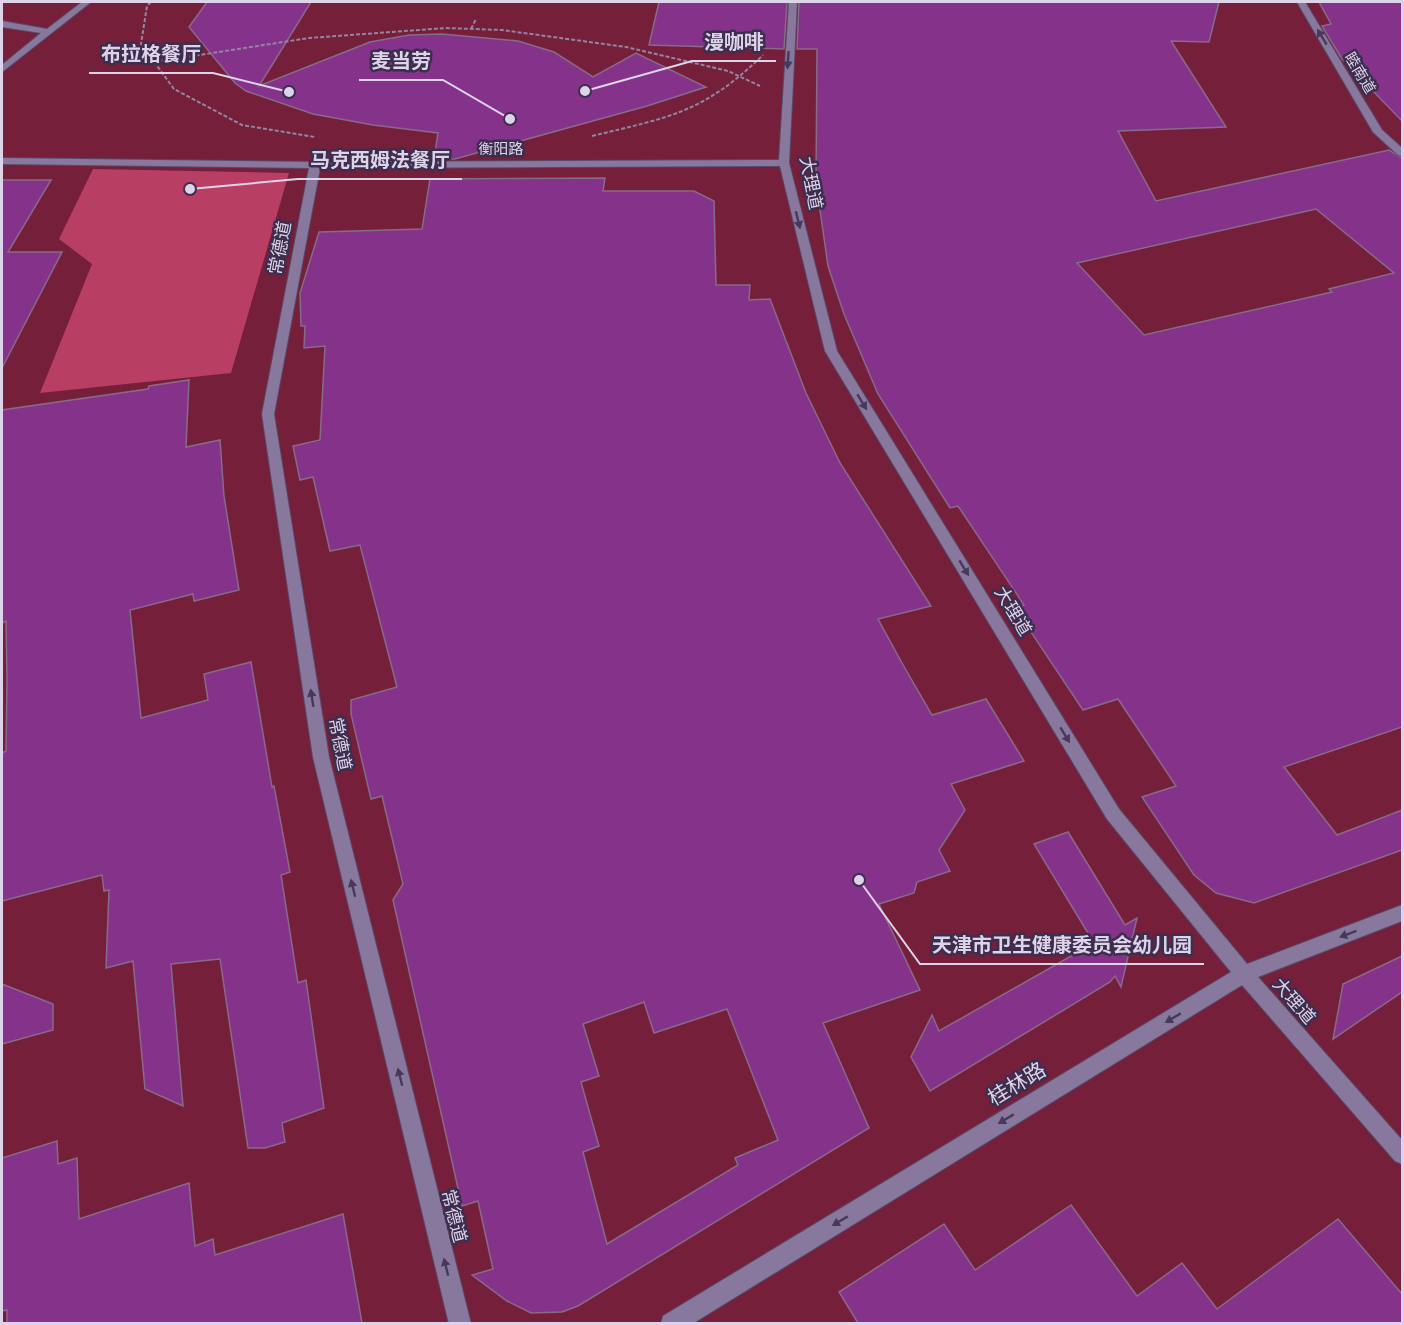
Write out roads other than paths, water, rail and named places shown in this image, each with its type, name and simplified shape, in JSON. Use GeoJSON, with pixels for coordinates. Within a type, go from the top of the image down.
{"type":"FeatureCollection","features":[{"type":"Feature","properties":{"kind":"street"},"geometry":{"type":"LineString","coordinates":[[2,69],[87,2]]}},
{"type":"Feature","properties":{"kind":"street","name":"大理道"},"geometry":{"type":"LineString","coordinates":[[793,2],[784,163],[831,351],[1113,813],[1244,974],[1402,1154]]}},
{"type":"Feature","properties":{"kind":"street","name":"睦南道"},"geometry":{"type":"LineString","coordinates":[[1301,2],[1378,132],[1402,153]]}},
{"type":"Feature","properties":{"kind":"street"},"geometry":{"type":"LineString","coordinates":[[2,24],[49,32]]}},
{"type":"Feature","properties":{"kind":"street","name":"衡阳路"},"geometry":{"type":"LineString","coordinates":[[2,161],[315,165],[784,163]]}},
{"type":"Feature","properties":{"kind":"street","name":"常德道"},"geometry":{"type":"LineString","coordinates":[[315,165],[268,414],[321,757],[460,1323]]}},
{"type":"Feature","properties":{"kind":"street","name":"桂林路"},"geometry":{"type":"LineString","coordinates":[[670,1323],[1244,974],[1402,913]]}},
{"type":"Feature","properties":{"kind":"place","name":"漫咖啡"},"geometry":{"type":"Point","coordinates":[585,91]}},
{"type":"Feature","properties":{"kind":"place","name":"布拉格餐厅"},"geometry":{"type":"Point","coordinates":[289,92]}},
{"type":"Feature","properties":{"kind":"place","name":"麦当劳"},"geometry":{"type":"Point","coordinates":[510,119]}},
{"type":"Feature","properties":{"kind":"place","name":"马克西姆法餐厅"},"geometry":{"type":"Point","coordinates":[190,189]}},
{"type":"Feature","properties":{"kind":"place","name":"天津市卫生健康委员会幼儿园"},"geometry":{"type":"Point","coordinates":[859,880]}}]}
